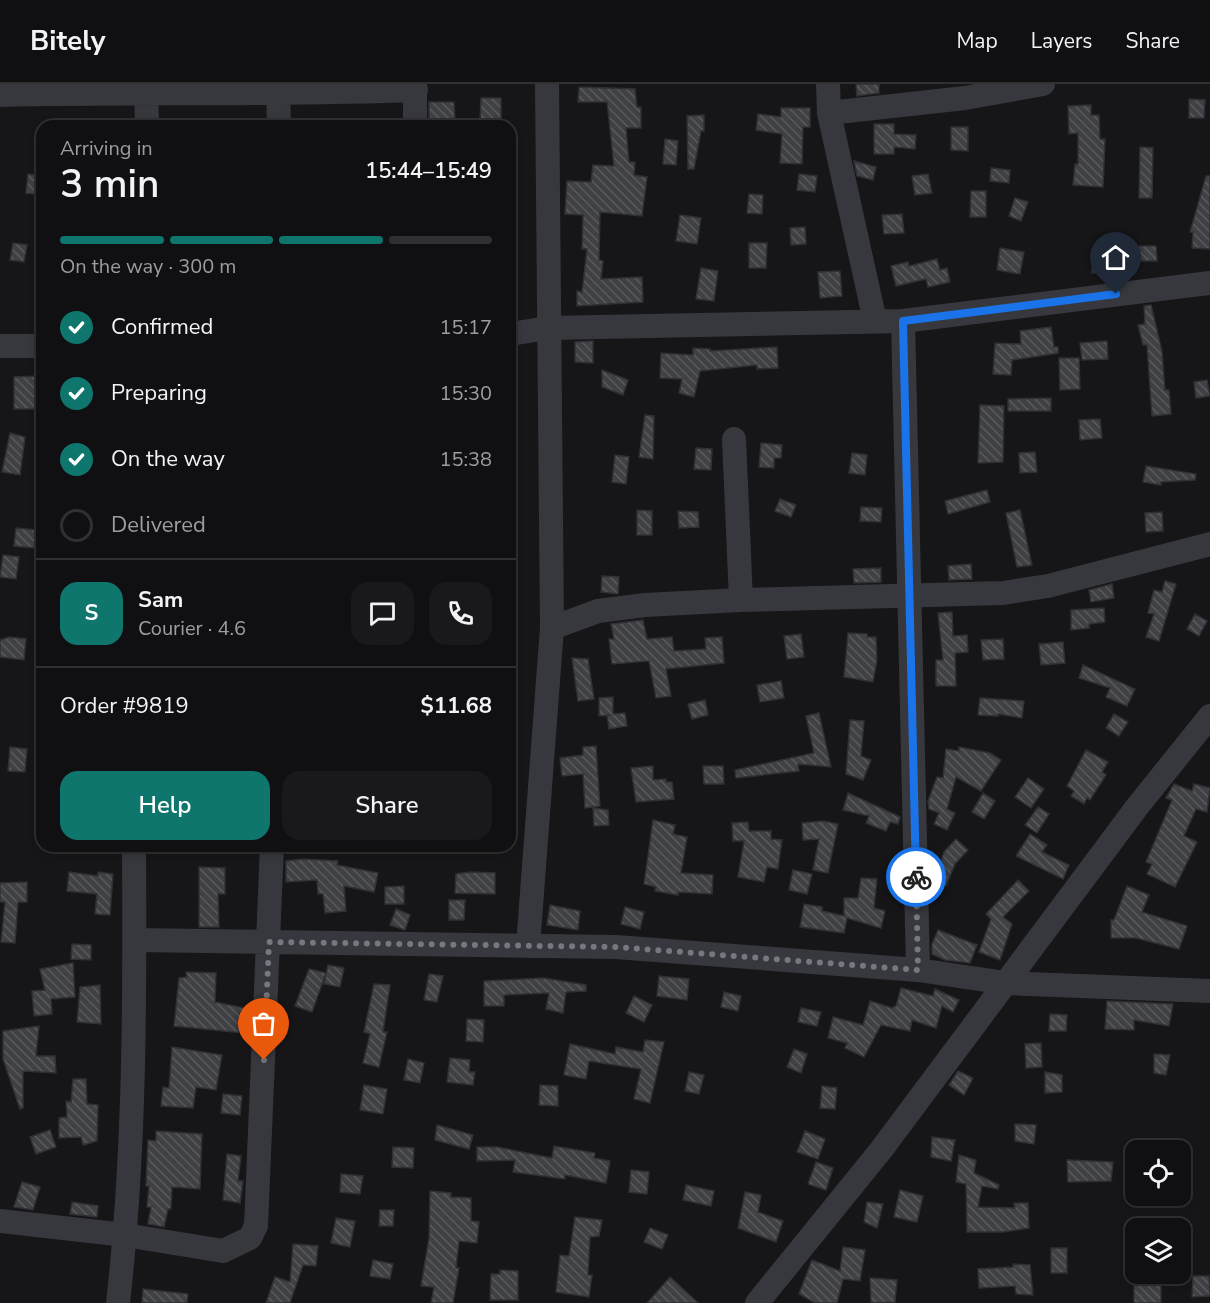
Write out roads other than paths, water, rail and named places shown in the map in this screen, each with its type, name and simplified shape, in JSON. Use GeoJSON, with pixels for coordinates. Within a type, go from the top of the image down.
{"type":"FeatureCollection","features":[{"type":"Feature","properties":{"kind":"street"},"geometry":{"type":"LineString","coordinates":[[528,946],[552,628],[547,84]]}},
{"type":"Feature","properties":{"kind":"street"},"geometry":{"type":"LineString","coordinates":[[828,84],[829,113],[875,321]]}},
{"type":"Feature","properties":{"kind":"street"},"geometry":{"type":"LineString","coordinates":[[829,113],[965,91],[1043,84]]}},
{"type":"Feature","properties":{"kind":"street"},"geometry":{"type":"LineString","coordinates":[[0,95],[146,88],[415,87],[415,120]]}},
{"type":"Feature","properties":{"kind":"street"},"geometry":{"type":"LineString","coordinates":[[146,88],[147,120]]}},
{"type":"Feature","properties":{"kind":"street"},"geometry":{"type":"LineString","coordinates":[[278,89],[279,120]]}},
{"type":"Feature","properties":{"kind":"street"},"geometry":{"type":"LineString","coordinates":[[516,333],[548,328],[903,321],[1210,283]]}},
{"type":"Feature","properties":{"kind":"street"},"geometry":{"type":"LineString","coordinates":[[903,321],[918,970]]}},
{"type":"Feature","properties":{"kind":"street"},"geometry":{"type":"LineString","coordinates":[[0,346],[36,346]]}},
{"type":"Feature","properties":{"kind":"street"},"geometry":{"type":"LineString","coordinates":[[734,439],[741,600]]}},
{"type":"Feature","properties":{"kind":"street"},"geometry":{"type":"LineString","coordinates":[[552,628],[597,611],[645,605],[1003,593],[1048,586],[1210,544]]}},
{"type":"Feature","properties":{"kind":"street"},"geometry":{"type":"LineString","coordinates":[[757,1303],[881,1150],[1137,807],[1210,716]]}},
{"type":"Feature","properties":{"kind":"street"},"geometry":{"type":"LineString","coordinates":[[118,1303],[125,1235],[135,940],[134,852]]}},
{"type":"Feature","properties":{"kind":"street"},"geometry":{"type":"LineString","coordinates":[[0,1221],[125,1235],[223,1251],[250,1238],[256,1226],[272,852]]}},
{"type":"Feature","properties":{"kind":"street"},"geometry":{"type":"LineString","coordinates":[[135,940],[616,947],[918,970],[1006,983],[1210,991]]}}]}
